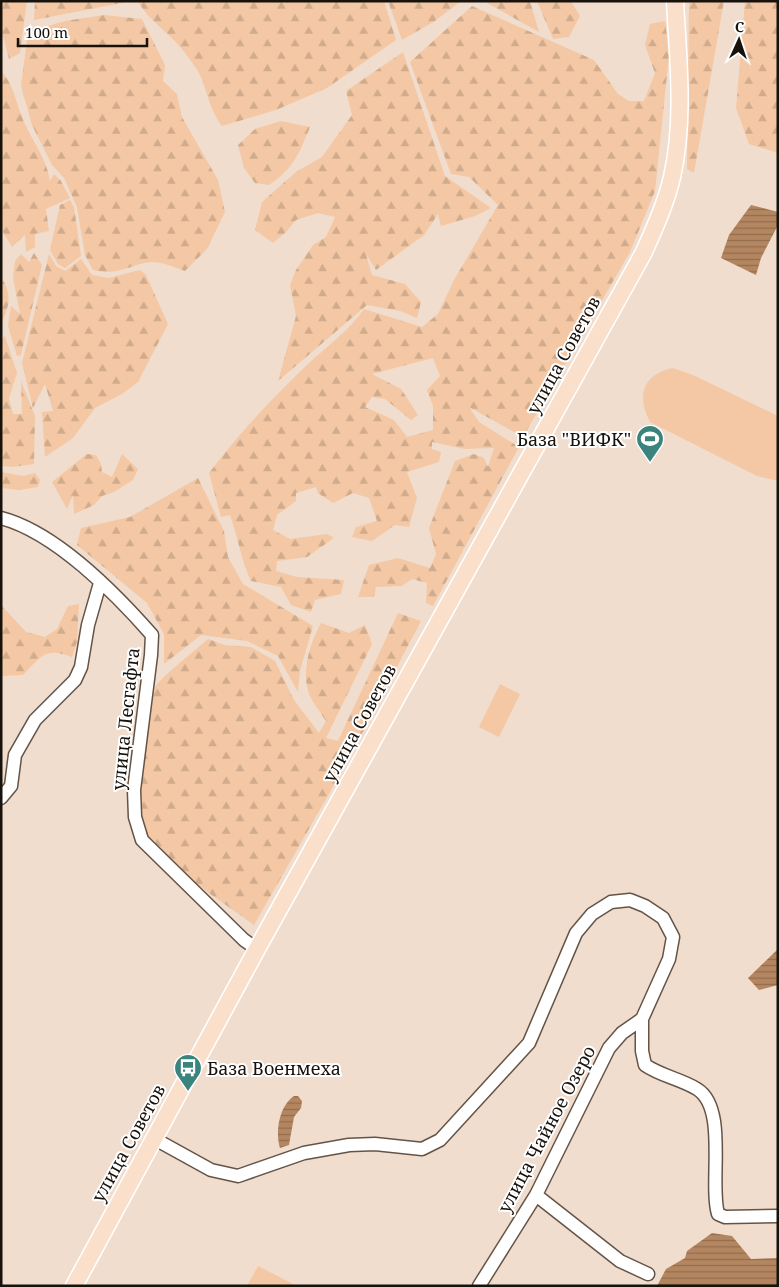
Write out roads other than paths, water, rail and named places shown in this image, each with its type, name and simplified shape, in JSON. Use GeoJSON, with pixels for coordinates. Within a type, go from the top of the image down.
{"type":"FeatureCollection","features":[{"type":"Feature","properties":{"kind":"main road","name":"улица Советов"},"geometry":{"type":"LineString","coordinates":[[74,1286],[257,949],[644,252],[662,211],[672,176],[678,121],[676,1]]}},
{"type":"Feature","properties":{"kind":"street","name":"улица Лесгафта"},"geometry":{"type":"LineString","coordinates":[[1,518],[33,531],[74,560],[123,602],[152,635],[152,655],[134,790],[135,817],[142,840],[244,940],[257,949]]}},
{"type":"Feature","properties":{"kind":"street"},"geometry":{"type":"LineString","coordinates":[[1,798],[11,786],[15,755],[35,720],[75,680],[81,667],[88,625],[100,583]]}},
{"type":"Feature","properties":{"kind":"street"},"geometry":{"type":"LineString","coordinates":[[154,1138],[211,1170],[238,1176],[304,1153],[349,1145],[375,1144],[422,1149],[440,1140],[529,1043],[576,933],[592,914],[611,902],[630,900],[645,906],[663,918],[673,937],[669,959],[642,1019],[642,1051],[645,1064],[654,1071],[698,1090],[714,1116],[715,1180],[718,1214],[725,1217],[778,1216]]}},
{"type":"Feature","properties":{"kind":"street","name":"улица Чайное Озеро"},"geometry":{"type":"LineString","coordinates":[[479,1286],[536,1195],[609,1048],[622,1033],[642,1019]]}},
{"type":"Feature","properties":{"kind":"street"},"geometry":{"type":"LineString","coordinates":[[536,1195],[620,1261],[648,1274]]}},
{"type":"Feature","properties":{"kind":"place","name":"База \"ВИФК\""},"geometry":{"type":"Point","coordinates":[650,463]}},
{"type":"Feature","properties":{"kind":"place","name":"База Военмеха"},"geometry":{"type":"Point","coordinates":[188,1092]}}]}
